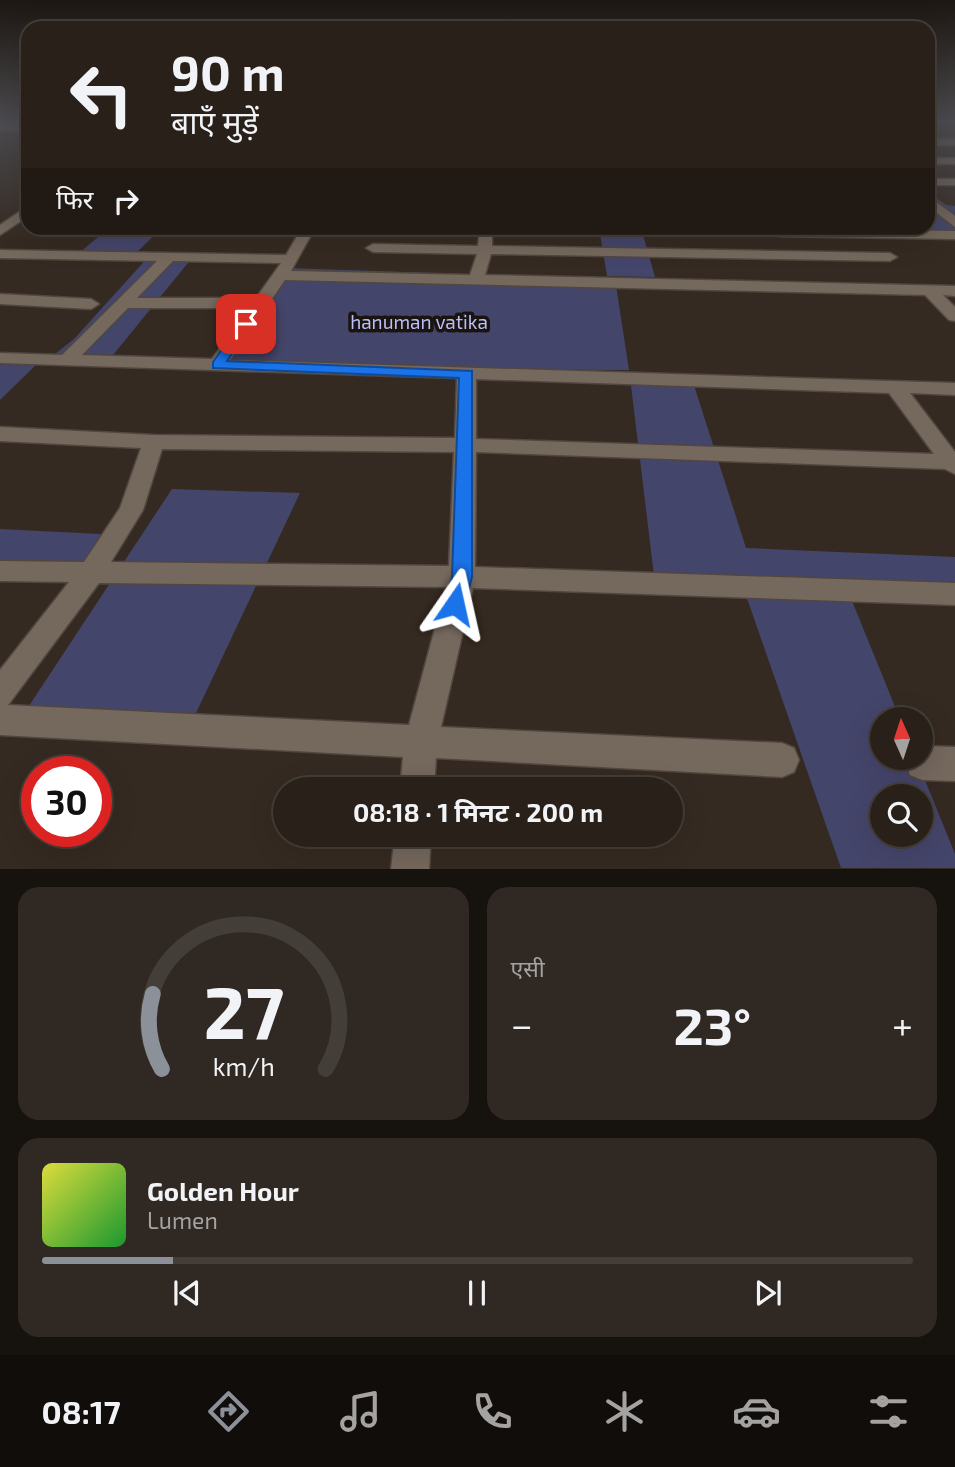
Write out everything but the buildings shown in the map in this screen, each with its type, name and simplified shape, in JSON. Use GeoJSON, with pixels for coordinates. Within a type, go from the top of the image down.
{"type":"FeatureCollection","features":[{"type":"Feature","properties":{"kind":"street"},"geometry":{"type":"LineString","coordinates":[[935,182],[955,183]]}},
{"type":"Feature","properties":{"kind":"street"},"geometry":{"type":"LineString","coordinates":[[935,206],[955,223]]}},
{"type":"Feature","properties":{"kind":"street"},"geometry":{"type":"LineString","coordinates":[[0,231],[21,215]]}},
{"type":"Feature","properties":{"kind":"street"},"geometry":{"type":"LineString","coordinates":[[13,220],[21,221]]}},
{"type":"Feature","properties":{"kind":"street"},"geometry":{"type":"LineString","coordinates":[[935,234],[955,234]]}},
{"type":"Feature","properties":{"kind":"street"},"geometry":{"type":"LineString","coordinates":[[218,365],[281,275],[304,235]]}},
{"type":"Feature","properties":{"kind":"street"},"geometry":{"type":"LineString","coordinates":[[476,281],[485,250],[486,235]]}},
{"type":"Feature","properties":{"kind":"street"},"geometry":{"type":"LineString","coordinates":[[786,235],[825,288]]}},
{"type":"Feature","properties":{"kind":"street"},"geometry":{"type":"LineString","coordinates":[[373,248],[890,257]]}},
{"type":"Feature","properties":{"kind":"street"},"geometry":{"type":"LineString","coordinates":[[0,254],[167,259],[290,259]]}},
{"type":"Feature","properties":{"kind":"street"},"geometry":{"type":"LineString","coordinates":[[67,360],[167,259]]}},
{"type":"Feature","properties":{"kind":"street"},"geometry":{"type":"LineString","coordinates":[[281,275],[955,291]]}},
{"type":"Feature","properties":{"kind":"street"},"geometry":{"type":"LineString","coordinates":[[929,290],[952,311]]}},
{"type":"Feature","properties":{"kind":"street"},"geometry":{"type":"LineString","coordinates":[[0,299],[91,304]]}},
{"type":"Feature","properties":{"kind":"street"},"geometry":{"type":"LineString","coordinates":[[123,303],[260,303]]}},
{"type":"Feature","properties":{"kind":"street"},"geometry":{"type":"LineString","coordinates":[[0,358],[955,389]]}},
{"type":"Feature","properties":{"kind":"street"},"geometry":{"type":"LineString","coordinates":[[418,777],[421,741],[462,577],[467,374]]}},
{"type":"Feature","properties":{"kind":"street"},"geometry":{"type":"LineString","coordinates":[[895,387],[954,464]]}},
{"type":"Feature","properties":{"kind":"street"},"geometry":{"type":"LineString","coordinates":[[0,434],[154,442],[465,444],[954,464]]}},
{"type":"Feature","properties":{"kind":"street"},"geometry":{"type":"LineString","coordinates":[[0,694],[91,573],[131,510],[154,442]]}},
{"type":"Feature","properties":{"kind":"street"},"geometry":{"type":"LineString","coordinates":[[0,571],[462,577],[955,594]]}},
{"type":"Feature","properties":{"kind":"street"},"geometry":{"type":"LineString","coordinates":[[0,720],[782,760]]}},
{"type":"Feature","properties":{"kind":"street"},"geometry":{"type":"LineString","coordinates":[[933,763],[955,764]]}},
{"type":"Feature","properties":{"kind":"street"},"geometry":{"type":"LineString","coordinates":[[410,869],[412,847]]}},
{"type":"Feature","properties":{"kind":"green space"},"geometry":{"type":"Polygon","coordinates":[[[935,197],[946,205],[955,206],[955,239],[893,235],[935,235],[935,197]]]}},
{"type":"Feature","properties":{"kind":"green space"},"geometry":{"type":"Polygon","coordinates":[[[101,235],[155,235],[135,254],[79,253],[101,235]]]}},
{"type":"Feature","properties":{"kind":"green space"},"geometry":{"type":"Polygon","coordinates":[[[600,235],[643,235],[655,277],[607,276],[600,235]]]}},
{"type":"Feature","properties":{"kind":"green space"},"geometry":{"type":"Polygon","coordinates":[[[151,254],[192,258],[113,355],[55,354],[74,339],[151,254]]]}},
{"type":"Feature","properties":{"kind":"green space","name":"hanuman vatika"},"geometry":{"type":"Polygon","coordinates":[[[286,268],[615,279],[629,370],[427,369],[230,360],[286,268]]]}},
{"type":"Feature","properties":{"kind":"green space"},"geometry":{"type":"Polygon","coordinates":[[[0,358],[41,360],[0,400],[0,358]]]}},
{"type":"Feature","properties":{"kind":"green space"},"geometry":{"type":"Polygon","coordinates":[[[630,377],[692,379],[746,548],[955,557],[955,594],[848,591],[895,707],[870,707],[870,770],[921,770],[927,784],[870,784],[870,847],[933,847],[933,800],[955,854],[955,868],[841,868],[743,587],[655,584],[630,377]]]}},
{"type":"Feature","properties":{"kind":"green space"},"geometry":{"type":"Polygon","coordinates":[[[172,489],[300,493],[188,730],[19,721],[172,489]]]}},
{"type":"Feature","properties":{"kind":"green space"},"geometry":{"type":"Polygon","coordinates":[[[0,529],[120,535],[91,573],[0,569],[0,529]]]}},
{"type":"Feature","properties":{"kind":"route"},"geometry":{"type":"LineString","coordinates":[[246,324],[218,365],[467,374],[462,577],[455,604]]}}]}
